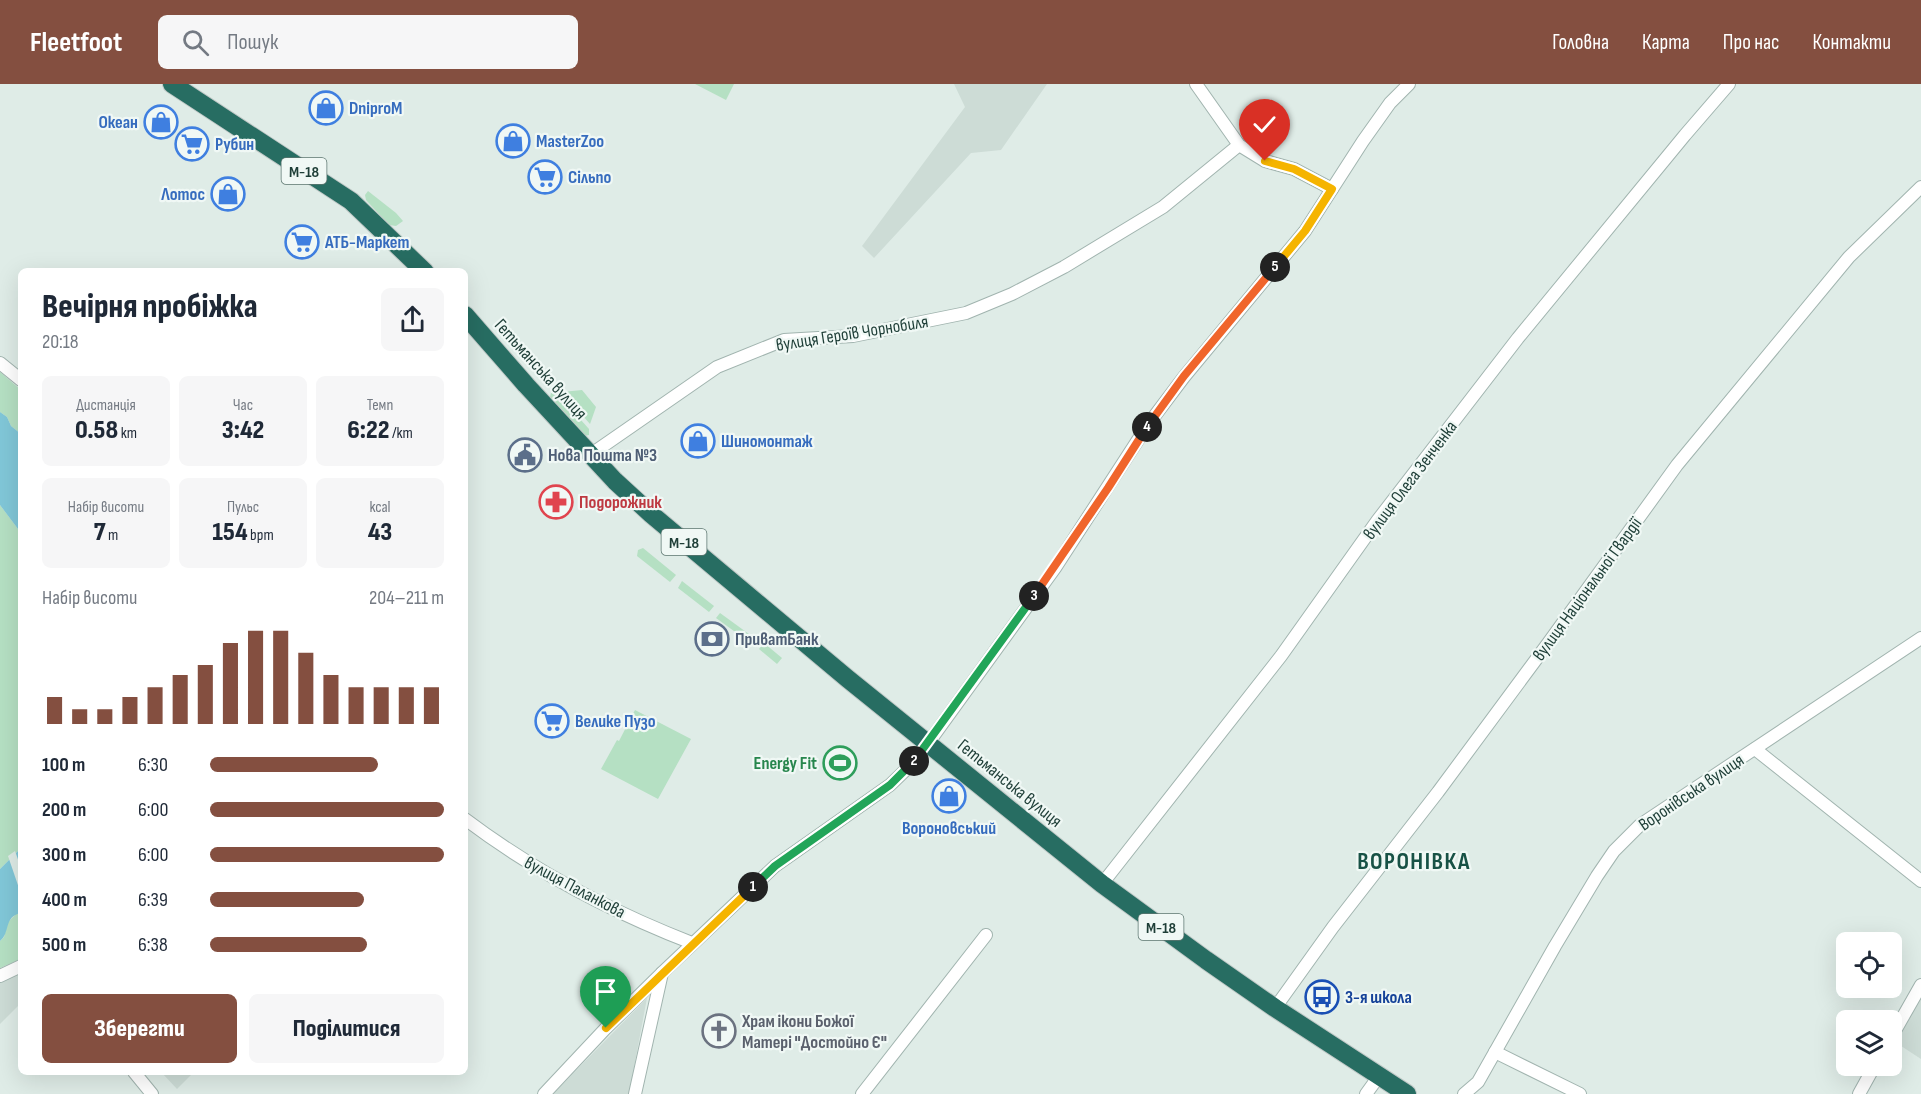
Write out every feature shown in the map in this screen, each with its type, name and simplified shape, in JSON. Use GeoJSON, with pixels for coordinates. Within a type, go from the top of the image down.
{"type":"FeatureCollection","features":[{"type":"Feature","properties":{"kind":"highway","name":"М-18"},"geometry":{"type":"LineString","coordinates":[[172,84],[351,201],[421,268]]}},
{"type":"Feature","properties":{"kind":"highway","name":"Гетьманська вулиця"},"geometry":{"type":"LineString","coordinates":[[468,318],[615,481],[651,514],[928,744],[1102,884],[1206,960],[1407,1094]]}},
{"type":"Feature","properties":{"kind":"street"},"geometry":{"type":"LineString","coordinates":[[1196,84],[1239,145],[1265,161],[1294,169],[1332,189]]}},
{"type":"Feature","properties":{"kind":"street"},"geometry":{"type":"LineString","coordinates":[[544,1094],[606,1028],[775,866],[890,785],[916,760],[1055,568],[1147,426],[1184,376],[1305,231],[1377,122],[1409,84]]}},
{"type":"Feature","properties":{"kind":"street","name":"вулиця Олега Зенченка"},"geometry":{"type":"LineString","coordinates":[[1102,884],[1281,656],[1377,521],[1518,338],[1729,84]]}},
{"type":"Feature","properties":{"kind":"street","name":"вулиця Героїв Чорнобиля"},"geometry":{"type":"LineString","coordinates":[[590,455],[717,367],[784,340],[853,336],[966,313],[1012,294],[1064,267],[1163,207],[1239,145]]}},
{"type":"Feature","properties":{"kind":"street","name":"вулиця Національної Гвардії"},"geometry":{"type":"LineString","coordinates":[[1275,1008],[1333,927],[1438,792],[1677,465],[1849,257],[1921,188]]}},
{"type":"Feature","properties":{"kind":"street"},"geometry":{"type":"LineString","coordinates":[[0,363],[18,378]]}},
{"type":"Feature","properties":{"kind":"street","name":"Воронівська вулиця"},"geometry":{"type":"LineString","coordinates":[[1464,1094],[1478,1082],[1555,946],[1614,851],[1640,825],[1921,638]]}},
{"type":"Feature","properties":{"kind":"street"},"geometry":{"type":"LineString","coordinates":[[1755,749],[1921,881]]}},
{"type":"Feature","properties":{"kind":"street","name":"вулиця Паланкова"},"geometry":{"type":"LineString","coordinates":[[468,821],[520,858],[565,883],[646,926],[692,944]]}},
{"type":"Feature","properties":{"kind":"street"},"geometry":{"type":"LineString","coordinates":[[862,1094],[986,935]]}},
{"type":"Feature","properties":{"kind":"street"},"geometry":{"type":"LineString","coordinates":[[0,976],[18,967]]}},
{"type":"Feature","properties":{"kind":"street"},"geometry":{"type":"LineString","coordinates":[[635,1094],[663,972]]}},
{"type":"Feature","properties":{"kind":"street"},"geometry":{"type":"LineString","coordinates":[[1902,1018],[1921,985]]}},
{"type":"Feature","properties":{"kind":"street"},"geometry":{"type":"LineString","coordinates":[[1496,1052],[1580,1094]]}},
{"type":"Feature","properties":{"kind":"street"},"geometry":{"type":"LineString","coordinates":[[136,1075],[152,1094]]}},
{"type":"Feature","properties":{"kind":"street"},"geometry":{"type":"LineString","coordinates":[[1366,1094],[1379,1076]]}},
{"type":"Feature","properties":{"kind":"street"},"geometry":{"type":"LineString","coordinates":[[1859,1094],[1869,1076]]}},
{"type":"Feature","properties":{"kind":"shaded area"},"geometry":{"type":"Polygon","coordinates":[[[954,84],[1047,84],[1001,150],[971,153],[874,258],[862,246],[965,107],[954,84]]]}},
{"type":"Feature","properties":{"kind":"shaded area"},"geometry":{"type":"Polygon","coordinates":[[[18,971],[18,1006],[0,1024],[0,980],[18,971]]]}},
{"type":"Feature","properties":{"kind":"shaded area"},"geometry":{"type":"Polygon","coordinates":[[[1921,997],[1921,1059],[1902,1047],[1902,1030],[1921,997]]]}},
{"type":"Feature","properties":{"kind":"shaded area"},"geometry":{"type":"Polygon","coordinates":[[[647,998],[629,1094],[553,1094],[647,998]]]}},
{"type":"Feature","properties":{"kind":"shaded area"},"geometry":{"type":"Polygon","coordinates":[[[164,1075],[191,1075],[177,1089],[164,1075]]]}},
{"type":"Feature","properties":{"kind":"green space"},"geometry":{"type":"Polygon","coordinates":[[[695,84],[734,84],[726,100],[695,84]]]}},
{"type":"Feature","properties":{"kind":"green space"},"geometry":{"type":"Polygon","coordinates":[[[368,191],[403,221],[396,226],[389,225],[366,200],[365,195],[368,191]]]}},
{"type":"Feature","properties":{"kind":"green space"},"geometry":{"type":"Polygon","coordinates":[[[0,372],[18,387],[18,432],[0,412],[0,372]]]}},
{"type":"Feature","properties":{"kind":"green space"},"geometry":{"type":"Polygon","coordinates":[[[582,390],[596,407],[590,424],[562,392],[582,390]]]}},
{"type":"Feature","properties":{"kind":"green space"},"geometry":{"type":"Polygon","coordinates":[[[556,392],[589,429],[589,435],[584,436],[550,397],[551,393],[556,392]]]}},
{"type":"Feature","properties":{"kind":"green space"},"geometry":{"type":"Polygon","coordinates":[[[0,505],[18,529],[18,851],[0,869],[0,505]]]}},
{"type":"Feature","properties":{"kind":"green space"},"geometry":{"type":"Polygon","coordinates":[[[643,548],[676,575],[670,582],[637,556],[638,550],[643,548]]]}},
{"type":"Feature","properties":{"kind":"green space"},"geometry":{"type":"Polygon","coordinates":[[[682,581],[714,606],[709,612],[678,588],[682,581]]]}},
{"type":"Feature","properties":{"kind":"green space"},"geometry":{"type":"Polygon","coordinates":[[[720,613],[753,637],[749,642],[716,618],[720,613]]]}},
{"type":"Feature","properties":{"kind":"green space"},"geometry":{"type":"Polygon","coordinates":[[[764,643],[782,658],[777,664],[759,649],[764,643]]]}},
{"type":"Feature","properties":{"kind":"green space"},"geometry":{"type":"Polygon","coordinates":[[[635,710],[691,739],[658,799],[601,769],[635,710]]]}},
{"type":"Feature","properties":{"kind":"green space"},"geometry":{"type":"Polygon","coordinates":[[[18,913],[18,960],[0,968],[0,941],[4,937],[8,922],[18,913]]]}},
{"type":"Feature","properties":{"kind":"water"},"geometry":{"type":"Polygon","coordinates":[[[0,412],[18,432],[18,529],[0,505],[0,412]]]}},
{"type":"Feature","properties":{"kind":"water"},"geometry":{"type":"Polygon","coordinates":[[[18,851],[18,914],[9,921],[0,941],[0,869],[18,851]]]}},
{"type":"Feature","properties":{"kind":"pier"},"geometry":{"type":"Polygon","coordinates":[[[15,851],[18,860],[18,885],[8,856],[15,851]]]}},
{"type":"Feature","properties":{"kind":"place","name":"DniproM"},"geometry":{"type":"Point","coordinates":[326,108]}},
{"type":"Feature","properties":{"kind":"place","name":"Океан"},"geometry":{"type":"Point","coordinates":[161,122]}},
{"type":"Feature","properties":{"kind":"place","name":"MasterZoo"},"geometry":{"type":"Point","coordinates":[513,141]}},
{"type":"Feature","properties":{"kind":"place","name":"Рубин"},"geometry":{"type":"Point","coordinates":[192,144]}},
{"type":"Feature","properties":{"kind":"place","name":"Сільпо"},"geometry":{"type":"Point","coordinates":[545,177]}},
{"type":"Feature","properties":{"kind":"place","name":"Лотос"},"geometry":{"type":"Point","coordinates":[228,194]}},
{"type":"Feature","properties":{"kind":"place","name":"АТБ-Маркет"},"geometry":{"type":"Point","coordinates":[302,242]}},
{"type":"Feature","properties":{"kind":"place","name":"Шиномонтаж"},"geometry":{"type":"Point","coordinates":[698,441]}},
{"type":"Feature","properties":{"kind":"place","name":"Нова Пошта №3"},"geometry":{"type":"Point","coordinates":[525,455]}},
{"type":"Feature","properties":{"kind":"place","name":"Подорожник"},"geometry":{"type":"Point","coordinates":[556,502]}},
{"type":"Feature","properties":{"kind":"place","name":"ПриватБанк"},"geometry":{"type":"Point","coordinates":[712,639]}},
{"type":"Feature","properties":{"kind":"place","name":"Велике Пузо"},"geometry":{"type":"Point","coordinates":[552,721]}},
{"type":"Feature","properties":{"kind":"place","name":"Energy Fit"},"geometry":{"type":"Point","coordinates":[840,763]}},
{"type":"Feature","properties":{"kind":"place","name":"Вороновський"},"geometry":{"type":"Point","coordinates":[949,796]}},
{"type":"Feature","properties":{"kind":"place","name":"3-я школа"},"geometry":{"type":"Point","coordinates":[1322,997]}},
{"type":"Feature","properties":{"kind":"place","name":"Храм ікони Божої Матері \"Достойно Є\""},"geometry":{"type":"Point","coordinates":[719,1031]}},
{"type":"Feature","properties":{"kind":"district","name":"ВОРОНІВКА"},"geometry":{"type":"Point","coordinates":[1414,861]}},
{"type":"Feature","properties":{"kind":"route"},"geometry":{"type":"LineString","coordinates":[[606,1028],[775,866],[890,785],[916,760],[1055,568],[1147,426],[1184,376],[1305,231],[1332,189],[1294,169],[1265,161]]}}]}
